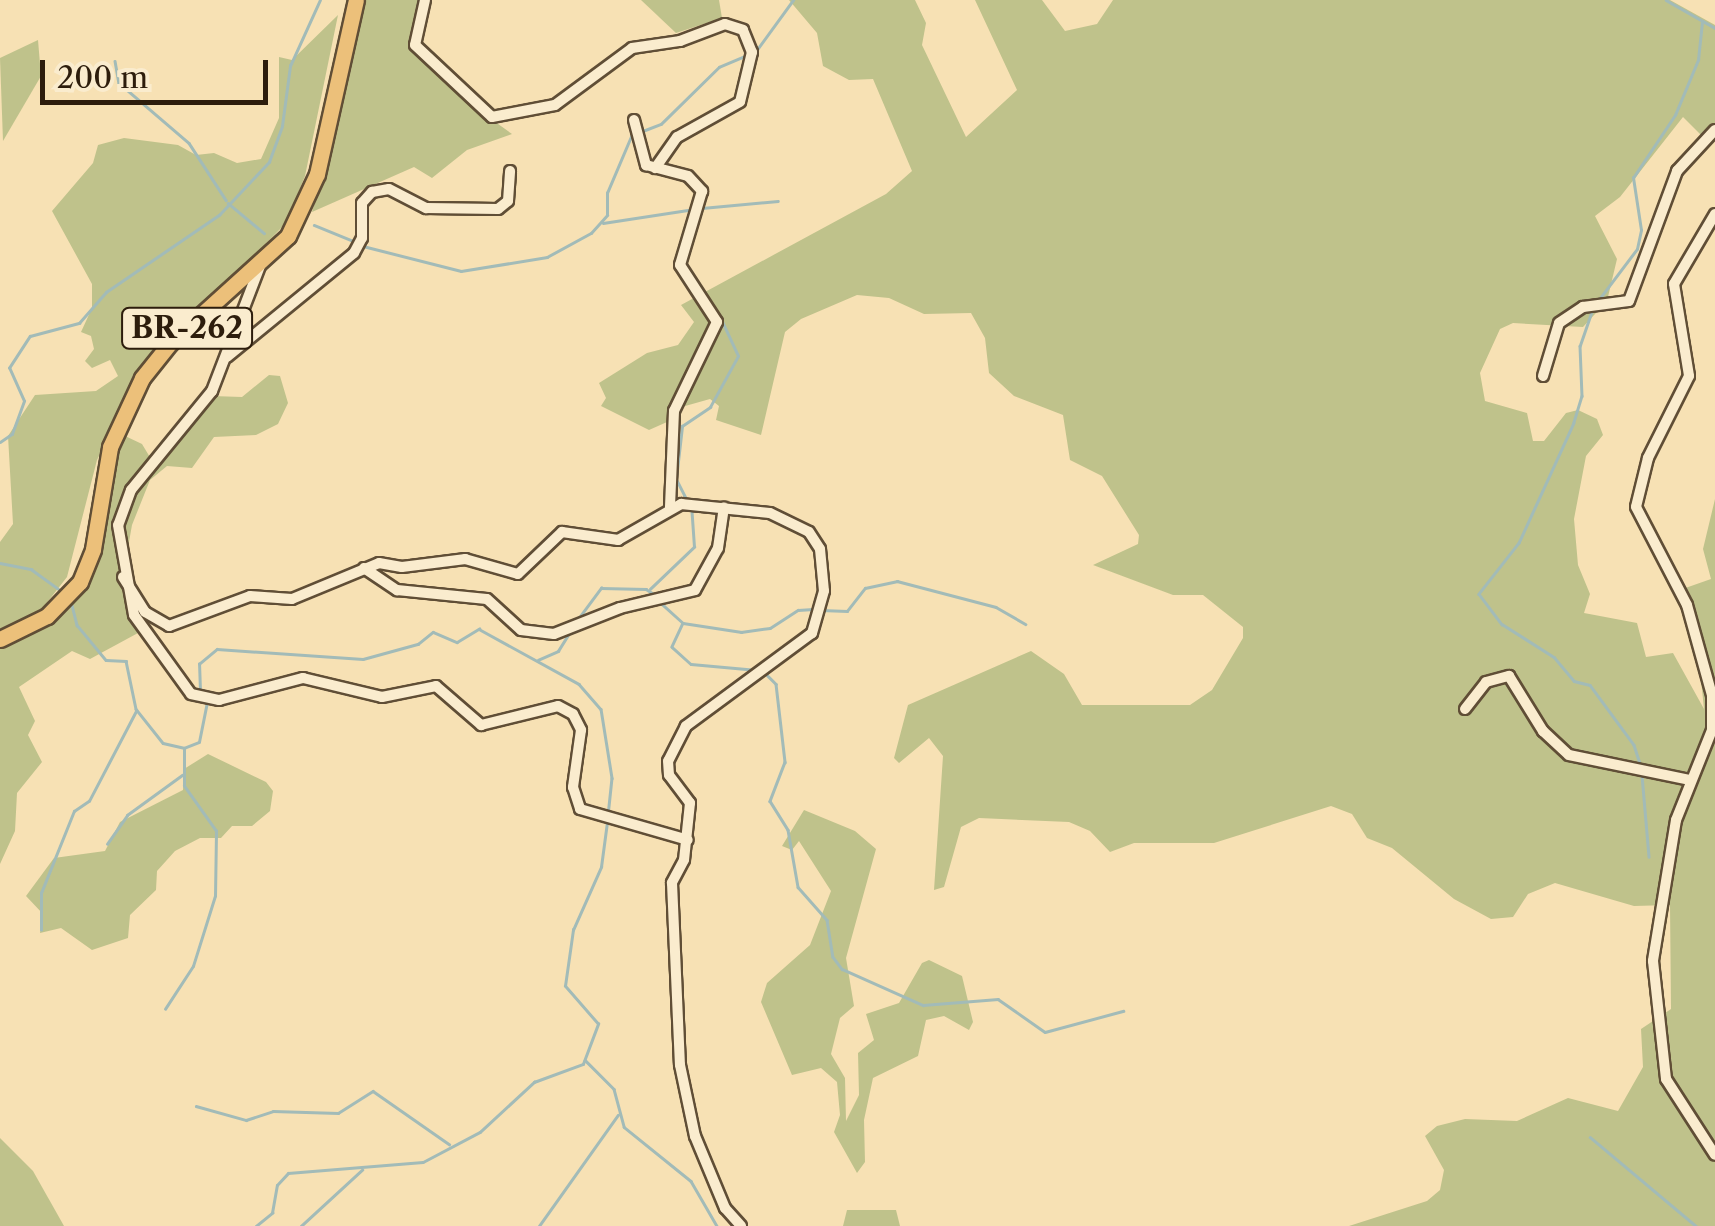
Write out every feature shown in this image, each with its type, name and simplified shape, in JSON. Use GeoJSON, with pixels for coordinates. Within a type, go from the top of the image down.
{"type":"FeatureCollection","features":[{"type":"Feature","properties":{"kind":"highway","name":"BR-262"},"geometry":{"type":"LineString","coordinates":[[0,638],[47,616],[80,582],[93,549],[110,447],[142,378],[170,343],[260,266],[288,236],[317,174],[356,0]]}},
{"type":"Feature","properties":{"kind":"street"},"geometry":{"type":"LineString","coordinates":[[425,0],[413,36],[420,53],[452,74],[483,113],[497,118],[554,105],[632,48],[680,41],[725,24],[742,30],[752,52],[740,102],[677,136],[654,168]]}},
{"type":"Feature","properties":{"kind":"street"},"geometry":{"type":"LineString","coordinates":[[634,120],[643,162],[688,176],[702,191],[680,265],[718,322],[674,412],[670,508]]}},
{"type":"Feature","properties":{"kind":"street"},"geometry":{"type":"LineString","coordinates":[[1543,376],[1559,323],[1584,308],[1629,301],[1677,171],[1696,143],[1715,130]]}},
{"type":"Feature","properties":{"kind":"street"},"geometry":{"type":"LineString","coordinates":[[226,357],[358,248],[362,202],[372,192],[389,189],[426,208],[498,209],[508,201],[510,171]]}},
{"type":"Feature","properties":{"kind":"street"},"geometry":{"type":"LineString","coordinates":[[1715,214],[1674,284],[1689,376],[1636,494],[1638,518],[1700,637],[1712,695],[1712,730],[1690,780],[1656,913],[1654,1012],[1673,1098],[1715,1155]]}},
{"type":"Feature","properties":{"kind":"street"},"geometry":{"type":"LineString","coordinates":[[260,266],[207,401],[125,501],[118,525],[123,577],[134,615],[194,698],[219,700],[303,678],[382,697],[436,686],[482,725],[558,706],[573,714],[581,730],[573,787],[580,809],[688,840]]}},
{"type":"Feature","properties":{"kind":"street"},"geometry":{"type":"LineString","coordinates":[[364,568],[397,590],[487,599],[515,627],[554,634],[620,608],[696,590],[718,548],[724,507]]}},
{"type":"Feature","properties":{"kind":"street"},"geometry":{"type":"LineString","coordinates":[[123,577],[152,620],[169,626],[250,596],[292,599],[364,568],[444,558],[518,574],[562,532],[618,540],[670,508],[724,507],[781,516],[809,532],[820,548],[824,591],[810,636],[736,684],[710,713],[686,726],[673,746],[668,769],[689,798],[688,840],[672,883],[680,1065],[695,1136],[725,1208],[741,1226]]}},
{"type":"Feature","properties":{"kind":"street"},"geometry":{"type":"LineString","coordinates":[[1466,708],[1486,682],[1509,676],[1543,731],[1570,754],[1690,780]]}},
{"type":"Feature","properties":{"kind":"green space"},"geometry":{"type":"Polygon","coordinates":[[[357,0],[428,0],[416,40],[466,101],[512,134],[467,150],[432,178],[414,167],[312,212],[330,151],[357,0]]]}},
{"type":"Feature","properties":{"kind":"green space"},"geometry":{"type":"Polygon","coordinates":[[[641,0],[719,0],[722,18],[676,33],[641,0]]]}},
{"type":"Feature","properties":{"kind":"green space"},"geometry":{"type":"Polygon","coordinates":[[[789,0],[915,0],[926,23],[922,45],[966,137],[1017,90],[975,0],[1042,0],[1065,31],[1097,24],[1113,0],[1670,0],[1715,25],[1715,134],[1705,139],[1683,117],[1620,197],[1595,216],[1617,259],[1607,301],[1583,327],[1513,323],[1500,329],[1480,373],[1485,401],[1527,413],[1533,441],[1544,441],[1566,413],[1578,410],[1597,419],[1603,435],[1586,456],[1574,519],[1578,565],[1590,594],[1584,613],[1637,623],[1646,657],[1673,653],[1704,709],[1698,650],[1674,592],[1711,579],[1703,549],[1715,499],[1715,1226],[1349,1226],[1427,1201],[1440,1190],[1444,1170],[1425,1136],[1437,1126],[1465,1119],[1517,1121],[1568,1098],[1618,1111],[1643,1067],[1641,1029],[1671,1009],[1670,905],[1634,906],[1555,883],[1528,894],[1513,917],[1491,919],[1454,899],[1392,848],[1367,838],[1352,814],[1331,806],[1214,843],[1134,843],[1110,852],[1090,831],[1069,822],[979,818],[961,827],[944,887],[934,890],[943,756],[929,738],[899,763],[894,758],[908,705],[1031,651],[1064,674],[1082,705],[1190,705],[1212,690],[1243,638],[1243,627],[1203,595],[1173,595],[1093,565],[1138,544],[1139,535],[1102,476],[1070,460],[1063,415],[1014,396],[989,373],[985,338],[971,313],[924,314],[889,298],[857,295],[801,319],[785,332],[761,435],[716,420],[719,406],[710,399],[671,410],[667,422],[649,430],[601,406],[606,398],[599,383],[647,353],[678,345],[694,322],[681,305],[886,194],[912,171],[873,79],[849,80],[823,66],[817,33],[789,0]]]}},
{"type":"Feature","properties":{"kind":"green space"},"geometry":{"type":"Polygon","coordinates":[[[338,15],[305,176],[286,223],[141,371],[97,460],[67,577],[38,614],[0,633],[0,542],[13,524],[8,436],[35,395],[96,391],[118,376],[110,360],[92,368],[85,361],[94,349],[91,336],[81,332],[92,308],[92,284],[52,211],[93,163],[98,145],[124,138],[178,145],[196,155],[214,153],[237,163],[261,159],[279,118],[279,57],[292,60],[338,15]]]}},
{"type":"Feature","properties":{"kind":"green space"},"geometry":{"type":"Polygon","coordinates":[[[38,40],[41,76],[3,141],[0,58],[38,40]]]}},
{"type":"Feature","properties":{"kind":"green space"},"geometry":{"type":"Polygon","coordinates":[[[269,375],[280,376],[288,403],[278,424],[256,435],[214,437],[192,468],[167,466],[150,480],[132,525],[121,587],[138,633],[90,659],[72,651],[19,687],[35,721],[28,735],[42,762],[17,793],[15,831],[0,864],[0,649],[45,628],[73,599],[123,435],[142,444],[151,459],[212,396],[242,397],[269,375]]]}},
{"type":"Feature","properties":{"kind":"green space"},"geometry":{"type":"Polygon","coordinates":[[[208,754],[266,782],[273,791],[270,811],[252,826],[232,826],[221,838],[200,838],[175,851],[157,871],[156,890],[130,915],[128,938],[92,950],[61,928],[40,933],[43,914],[26,896],[54,858],[105,851],[120,822],[183,790],[184,769],[208,754]]]}},
{"type":"Feature","properties":{"kind":"green space"},"geometry":{"type":"Polygon","coordinates":[[[804,810],[855,831],[876,849],[846,958],[854,1006],[840,1018],[831,1054],[845,1078],[846,1121],[859,1095],[858,1053],[874,1040],[866,1014],[899,1003],[922,963],[929,960],[962,976],[973,1022],[969,1030],[944,1016],[926,1020],[918,1056],[873,1078],[864,1120],[865,1162],[857,1173],[834,1132],[840,1115],[837,1082],[821,1068],[792,1075],[761,1002],[767,983],[810,945],[831,891],[799,841],[792,850],[782,846],[804,810]]]}},
{"type":"Feature","properties":{"kind":"green space"},"geometry":{"type":"Polygon","coordinates":[[[0,1138],[33,1171],[64,1226],[0,1226],[0,1138]]]}},
{"type":"Feature","properties":{"kind":"green space"},"geometry":{"type":"Polygon","coordinates":[[[847,1210],[896,1210],[900,1226],[843,1226],[847,1210]]]}},
{"type":"Feature","properties":{"kind":"waterway"},"geometry":{"type":"LineString","coordinates":[[0,442],[12,434],[24,401],[9,368],[30,336],[79,323],[106,292],[219,215],[269,162],[282,126],[290,66],[320,0]]}},
{"type":"Feature","properties":{"kind":"waterway"},"geometry":{"type":"LineString","coordinates":[[756,51],[793,0]]}},
{"type":"Feature","properties":{"kind":"waterway"},"geometry":{"type":"LineString","coordinates":[[1666,0],[1715,28]]}},
{"type":"Feature","properties":{"kind":"waterway"},"geometry":{"type":"LineString","coordinates":[[1597,302],[1637,249],[1641,230],[1633,178],[1675,115],[1698,60],[1702,22]]}},
{"type":"Feature","properties":{"kind":"waterway"},"geometry":{"type":"LineString","coordinates":[[640,132],[661,124],[719,67],[749,54]]}},
{"type":"Feature","properties":{"kind":"waterway"},"geometry":{"type":"LineString","coordinates":[[115,61],[119,83],[189,143],[226,200]]}},
{"type":"Feature","properties":{"kind":"waterway"},"geometry":{"type":"LineString","coordinates":[[363,246],[461,271],[547,257],[591,233],[607,215],[607,193],[632,134]]}},
{"type":"Feature","properties":{"kind":"waterway"},"geometry":{"type":"LineString","coordinates":[[702,208],[778,201]]}},
{"type":"Feature","properties":{"kind":"waterway"},"geometry":{"type":"LineString","coordinates":[[228,203],[264,233]]}},
{"type":"Feature","properties":{"kind":"waterway"},"geometry":{"type":"LineString","coordinates":[[603,223],[694,209]]}},
{"type":"Feature","properties":{"kind":"waterway"},"geometry":{"type":"LineString","coordinates":[[314,225],[356,242]]}},
{"type":"Feature","properties":{"kind":"waterway"},"geometry":{"type":"LineString","coordinates":[[1593,309],[1580,346],[1582,396],[1574,423],[1519,543],[1479,594],[1502,624],[1554,657],[1574,681],[1590,685],[1634,745],[1641,767]]}},
{"type":"Feature","properties":{"kind":"waterway"},"geometry":{"type":"LineString","coordinates":[[687,501],[676,479],[682,426],[710,407],[738,356],[721,320]]}},
{"type":"Feature","properties":{"kind":"waterway"},"geometry":{"type":"LineString","coordinates":[[650,589],[694,547],[691,508]]}},
{"type":"Feature","properties":{"kind":"waterway"},"geometry":{"type":"LineString","coordinates":[[0,563],[31,569],[60,590]]}},
{"type":"Feature","properties":{"kind":"waterway"},"geometry":{"type":"LineString","coordinates":[[821,610],[847,611],[865,588],[897,581],[996,607],[1026,624]]}},
{"type":"Feature","properties":{"kind":"waterway"},"geometry":{"type":"LineString","coordinates":[[575,623],[601,588],[646,589],[659,597]]}},
{"type":"Feature","properties":{"kind":"waterway"},"geometry":{"type":"LineString","coordinates":[[662,604],[683,623],[741,632],[770,628],[798,610],[813,609]]}},
{"type":"Feature","properties":{"kind":"waterway"},"geometry":{"type":"LineString","coordinates":[[72,605],[77,625],[106,660],[126,661],[136,709],[163,743],[184,748],[199,742],[207,702]]}},
{"type":"Feature","properties":{"kind":"waterway"},"geometry":{"type":"LineString","coordinates":[[683,623],[672,647],[691,664],[757,670]]}},
{"type":"Feature","properties":{"kind":"waterway"},"geometry":{"type":"LineString","coordinates":[[200,691],[199,664],[217,649],[363,659],[418,644],[433,632],[457,642],[479,629],[579,684],[601,709],[612,778],[608,814]]}},
{"type":"Feature","properties":{"kind":"waterway"},"geometry":{"type":"LineString","coordinates":[[538,660],[558,651],[571,630]]}},
{"type":"Feature","properties":{"kind":"waterway"},"geometry":{"type":"LineString","coordinates":[[764,672],[776,684],[785,762],[770,801],[788,830],[798,887],[827,920],[833,957],[842,969],[923,1005],[998,999],[1045,1032],[1123,1011]]}},
{"type":"Feature","properties":{"kind":"waterway"},"geometry":{"type":"LineString","coordinates":[[41,930],[41,893],[74,811],[89,801],[136,711]]}},
{"type":"Feature","properties":{"kind":"waterway"},"geometry":{"type":"LineString","coordinates":[[165,1009],[193,966],[215,896],[216,831],[184,786],[184,750]]}},
{"type":"Feature","properties":{"kind":"waterway"},"geometry":{"type":"LineString","coordinates":[[107,844],[127,815],[182,775]]}},
{"type":"Feature","properties":{"kind":"waterway"},"geometry":{"type":"LineString","coordinates":[[1642,775],[1649,857]]}},
{"type":"Feature","properties":{"kind":"waterway"},"geometry":{"type":"LineString","coordinates":[[256,1226],[272,1213],[277,1185],[288,1173],[423,1162],[480,1132],[534,1082],[583,1064],[598,1024],[565,986],[573,930],[601,867],[607,822]]}},
{"type":"Feature","properties":{"kind":"waterway"},"geometry":{"type":"LineString","coordinates":[[585,1060],[614,1089],[624,1127],[691,1181],[717,1226]]}},
{"type":"Feature","properties":{"kind":"waterway"},"geometry":{"type":"LineString","coordinates":[[196,1106],[246,1120],[273,1111],[338,1113],[373,1091],[449,1144]]}},
{"type":"Feature","properties":{"kind":"waterway"},"geometry":{"type":"LineString","coordinates":[[539,1226],[618,1115]]}},
{"type":"Feature","properties":{"kind":"waterway"},"geometry":{"type":"LineString","coordinates":[[1590,1137],[1696,1226]]}},
{"type":"Feature","properties":{"kind":"waterway"},"geometry":{"type":"LineString","coordinates":[[301,1226],[362,1170]]}}]}
